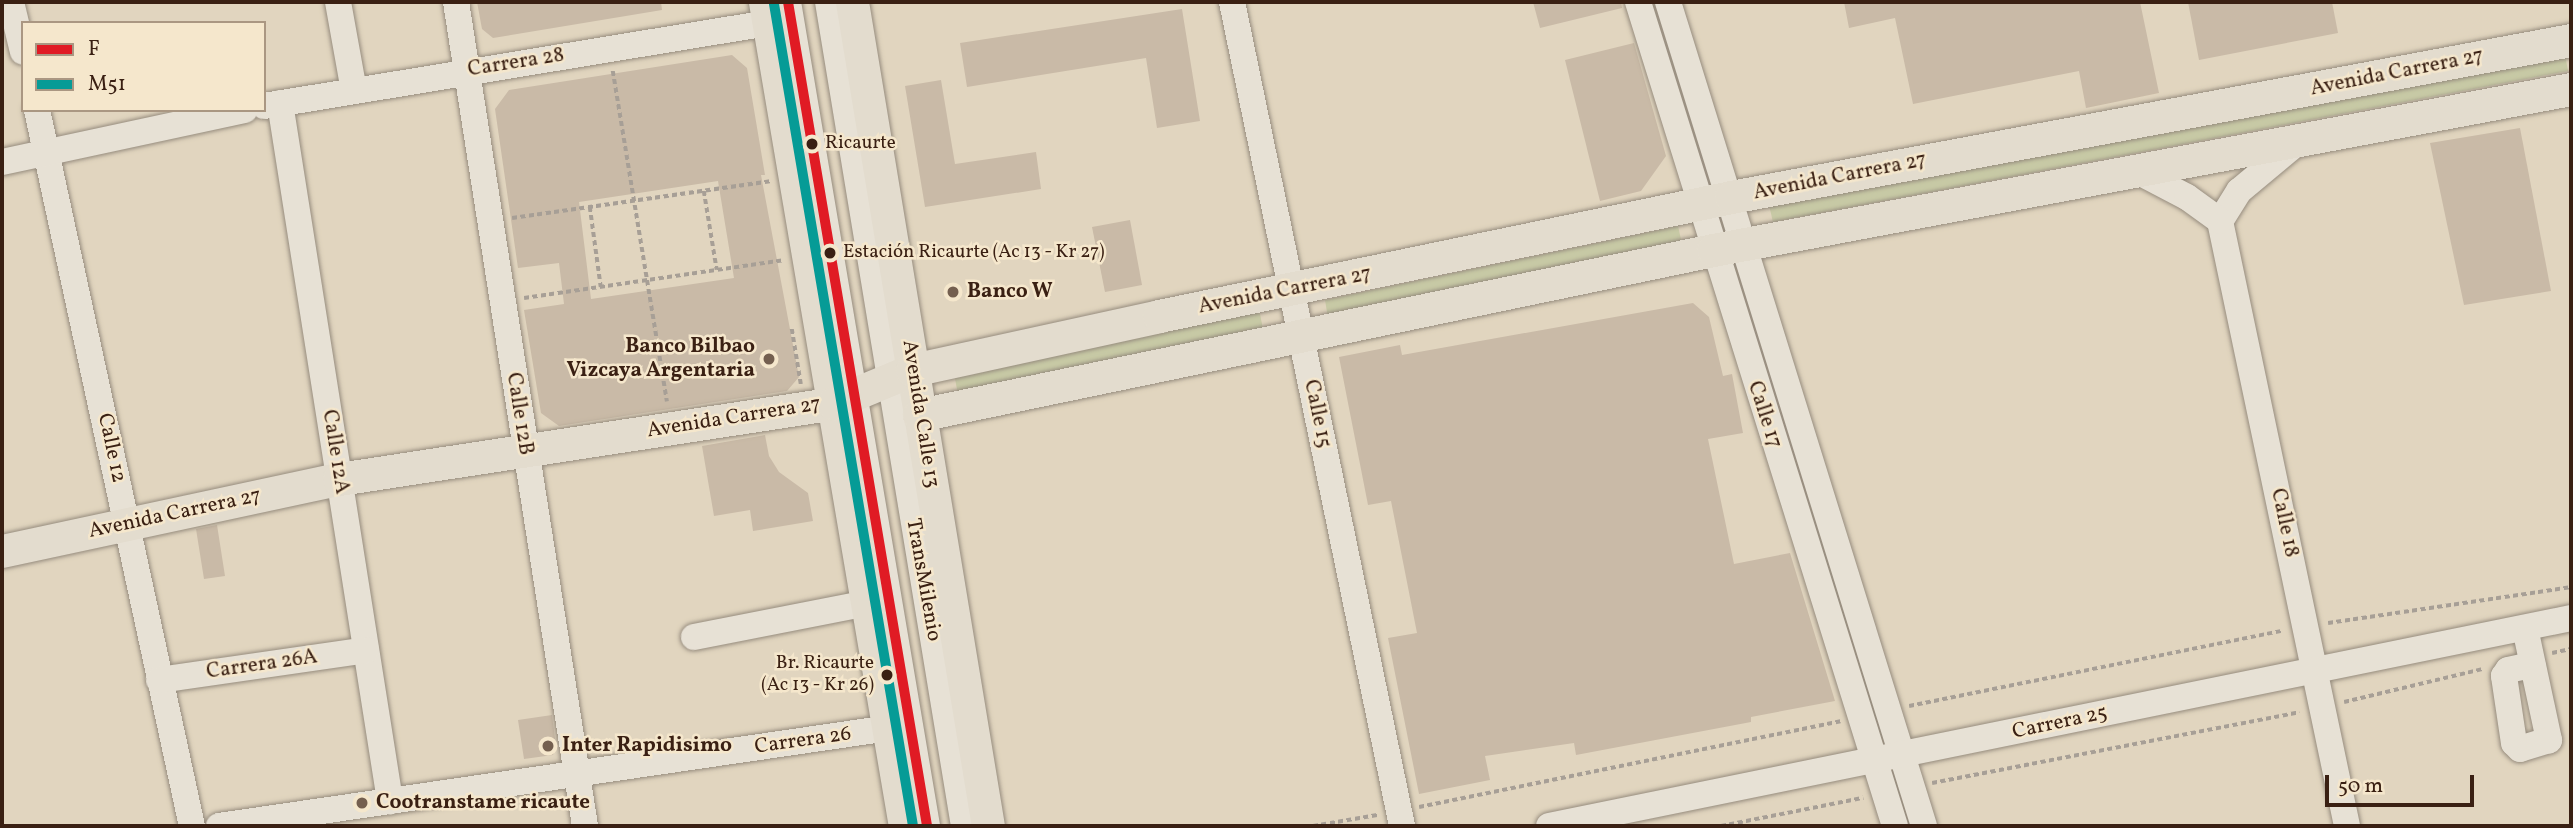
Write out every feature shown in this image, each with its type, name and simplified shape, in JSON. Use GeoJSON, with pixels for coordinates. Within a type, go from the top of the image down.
{"type":"FeatureCollection","features":[{"type":"Feature","properties":{"kind":"main road","name":"Avenida Calle 13"},"geometry":{"type":"LineString","coordinates":[[852,2],[901,375],[919,415],[988,826]]}},
{"type":"Feature","properties":{"kind":"main road"},"geometry":{"type":"LineString","coordinates":[[774,9],[795,178],[808,256],[844,398],[868,603],[879,730],[905,826]]}},
{"type":"Feature","properties":{"kind":"main road","name":"Avenida Carrera 27"},"geometry":{"type":"LineString","coordinates":[[2,551],[339,479],[671,428],[844,398],[901,375],[1716,200],[2571,40]]}},
{"type":"Feature","properties":{"kind":"main road"},"geometry":{"type":"LineString","coordinates":[[919,415],[1713,250],[2571,89]]}},
{"type":"Feature","properties":{"kind":"street"},"geometry":{"type":"LineString","coordinates":[[11,2],[21,44]]}},
{"type":"Feature","properties":{"kind":"street"},"geometry":{"type":"LineString","coordinates":[[338,2],[354,91]]}},
{"type":"Feature","properties":{"kind":"street","name":"Calle 12B"},"geometry":{"type":"LineString","coordinates":[[456,2],[574,774],[585,826]]}},
{"type":"Feature","properties":{"kind":"street","name":"TransMilenio"},"geometry":{"type":"LineString","coordinates":[[828,2],[901,375],[964,826]]}},
{"type":"Feature","properties":{"kind":"street","name":"Calle 15"},"geometry":{"type":"LineString","coordinates":[[1232,2],[1401,819]]}},
{"type":"Feature","properties":{"kind":"street","name":"Calle 17"},"geometry":{"type":"LineString","coordinates":[[1638,2],[1716,200],[1745,245],[1924,826]]}},
{"type":"Feature","properties":{"kind":"street","name":"Calle 17"},"geometry":{"type":"LineString","coordinates":[[1668,2],[1716,200],[1713,250],[1895,826]]}},
{"type":"Feature","properties":{"kind":"street","name":"Carrera 28"},"geometry":{"type":"LineString","coordinates":[[272,104],[610,48],[774,9]]}},
{"type":"Feature","properties":{"kind":"street","name":"TransMilenio"},"geometry":{"type":"LineString","coordinates":[[774,9],[844,398],[928,826]]}},
{"type":"Feature","properties":{"kind":"street","name":"Calle 12A"},"geometry":{"type":"LineString","coordinates":[[272,104],[339,479],[390,801]]}},
{"type":"Feature","properties":{"kind":"street","name":"Calle 12"},"geometry":{"type":"LineString","coordinates":[[37,112],[192,826]]}},
{"type":"Feature","properties":{"kind":"street"},"geometry":{"type":"LineString","coordinates":[[2,162],[235,112]]}},
{"type":"Feature","properties":{"kind":"street"},"geometry":{"type":"LineString","coordinates":[[2137,171],[2187,197],[2220,221],[2255,176],[2301,140]]}},
{"type":"Feature","properties":{"kind":"street","name":"Calle 18"},"geometry":{"type":"LineString","coordinates":[[2220,221],[2325,707],[2347,826]]}},
{"type":"Feature","properties":{"kind":"street"},"geometry":{"type":"LineString","coordinates":[[694,637],[868,603]]}},
{"type":"Feature","properties":{"kind":"street","name":"Carrera 25"},"geometry":{"type":"LineString","coordinates":[[1549,826],[2571,618]]}},
{"type":"Feature","properties":{"kind":"street"},"geometry":{"type":"LineString","coordinates":[[2525,628],[2531,661]]}},
{"type":"Feature","properties":{"kind":"street","name":"Carrera 26A"},"geometry":{"type":"LineString","coordinates":[[159,680],[366,650]]}},
{"type":"Feature","properties":{"kind":"street","name":"Carrera 26"},"geometry":{"type":"LineString","coordinates":[[219,826],[879,730]]}},
{"type":"Feature","properties":{"kind":"path"},"geometry":{"type":"LineString","coordinates":[[610,48],[671,428]]}},
{"type":"Feature","properties":{"kind":"path"},"geometry":{"type":"LineString","coordinates":[[489,221],[795,178]]}},
{"type":"Feature","properties":{"kind":"path"},"geometry":{"type":"LineString","coordinates":[[704,191],[717,270]]}},
{"type":"Feature","properties":{"kind":"path"},"geometry":{"type":"LineString","coordinates":[[590,207],[601,288]]}},
{"type":"Feature","properties":{"kind":"path"},"geometry":{"type":"LineString","coordinates":[[501,301],[808,256]]}},
{"type":"Feature","properties":{"kind":"path"},"geometry":{"type":"LineString","coordinates":[[1889,710],[2306,626],[2571,587]]}},
{"type":"Feature","properties":{"kind":"path"},"geometry":{"type":"LineString","coordinates":[[2531,661],[2571,649]]}},
{"type":"Feature","properties":{"kind":"path"},"geometry":{"type":"LineString","coordinates":[[1913,787],[2325,707],[2492,667]]}},
{"type":"Feature","properties":{"kind":"path"},"geometry":{"type":"LineString","coordinates":[[1313,826],[1401,819],[1861,717]]}},
{"type":"Feature","properties":{"kind":"path"},"geometry":{"type":"LineString","coordinates":[[1721,826],[1885,793]]}},
{"type":"Feature","properties":{"kind":"green space"},"geometry":{"type":"Polygon","coordinates":[[[2565,54],[2568,71],[1773,222],[1769,205],[2565,54]]]}},
{"type":"Feature","properties":{"kind":"green space"},"geometry":{"type":"Polygon","coordinates":[[[1678,226],[1682,244],[1328,318],[1325,300],[1678,226]]]}},
{"type":"Feature","properties":{"kind":"green space"},"geometry":{"type":"Polygon","coordinates":[[[1259,309],[1263,329],[958,394],[954,374],[1259,309]]]}},
{"type":"Feature","properties":{"kind":"building"},"geometry":{"type":"Polygon","coordinates":[[[477,2],[661,2],[662,10],[493,38],[482,29],[477,2]]]}},
{"type":"Feature","properties":{"kind":"building"},"geometry":{"type":"Polygon","coordinates":[[[1533,2],[1621,2],[1622,8],[1540,28],[1533,2]]]}},
{"type":"Feature","properties":{"kind":"building"},"geometry":{"type":"Polygon","coordinates":[[[1844,2],[2140,2],[2159,93],[2086,108],[2079,71],[1913,104],[1895,18],[1849,28],[1844,2]]]}},
{"type":"Feature","properties":{"kind":"building"},"geometry":{"type":"Polygon","coordinates":[[[2188,2],[2332,2],[2338,33],[2199,60],[2188,2]]]}},
{"type":"Feature","properties":{"kind":"building"},"geometry":{"type":"Polygon","coordinates":[[[1182,9],[1200,121],[1157,128],[1146,58],[967,87],[960,43],[1182,9]]]}},
{"type":"Feature","properties":{"kind":"building"},"geometry":{"type":"Polygon","coordinates":[[[1634,43],[1666,156],[1641,191],[1600,201],[1565,60],[1634,43]]]}},
{"type":"Feature","properties":{"kind":"building"},"geometry":{"type":"Polygon","coordinates":[[[732,55],[747,68],[765,175],[761,175],[799,377],[787,391],[559,426],[541,413],[524,310],[564,304],[559,263],[518,268],[495,109],[509,90],[732,55]],[[718,181],[579,202],[591,299],[734,278],[718,181]]]}},
{"type":"Feature","properties":{"kind":"building"},"geometry":{"type":"Polygon","coordinates":[[[941,80],[955,164],[1036,152],[1041,189],[925,207],[905,86],[941,80]]]}},
{"type":"Feature","properties":{"kind":"building"},"geometry":{"type":"Polygon","coordinates":[[[2520,128],[2551,291],[2464,305],[2430,143],[2520,128]]]}},
{"type":"Feature","properties":{"kind":"building"},"geometry":{"type":"Polygon","coordinates":[[[1130,220],[1142,285],[1105,292],[1092,227],[1130,220]]]}},
{"type":"Feature","properties":{"kind":"building"},"geometry":{"type":"Polygon","coordinates":[[[1693,303],[1709,317],[1723,376],[1732,374],[1743,433],[1708,439],[1734,564],[1790,553],[1835,701],[1751,717],[1751,722],[1576,755],[1574,743],[1485,756],[1490,780],[1419,794],[1388,638],[1417,633],[1391,501],[1368,505],[1339,357],[1400,345],[1402,355],[1693,303]]]}},
{"type":"Feature","properties":{"kind":"building"},"geometry":{"type":"Polygon","coordinates":[[[765,435],[769,456],[779,472],[808,493],[813,521],[753,531],[750,510],[714,516],[702,446],[765,435]]]}},
{"type":"Feature","properties":{"kind":"building"},"geometry":{"type":"Polygon","coordinates":[[[217,525],[225,576],[204,579],[196,529],[217,525]]]}},
{"type":"Feature","properties":{"kind":"building"},"geometry":{"type":"Polygon","coordinates":[[[552,715],[556,746],[553,755],[524,759],[518,720],[552,715]]]}},
{"type":"Feature","properties":{"kind":"transit line","name":"F"},"geometry":{"type":"LineString","coordinates":[[788,2],[927,826]]}},
{"type":"Feature","properties":{"kind":"transit line","name":"M51"},"geometry":{"type":"LineString","coordinates":[[774,4],[913,826]]}},
{"type":"Feature","properties":{"kind":"place","name":"Ricaurte"},"geometry":{"type":"Point","coordinates":[812,144]}},
{"type":"Feature","properties":{"kind":"place","name":"Estación Ricaurte (Ac 13 - Kr 27)"},"geometry":{"type":"Point","coordinates":[830,253]}},
{"type":"Feature","properties":{"kind":"place","name":"Banco W"},"geometry":{"type":"Point","coordinates":[953,292]}},
{"type":"Feature","properties":{"kind":"place","name":"Banco Bilbao Vizcaya Argentaria"},"geometry":{"type":"Point","coordinates":[769,359]}},
{"type":"Feature","properties":{"kind":"place","name":"Br. Ricaurte (Ac 13 - Kr 26)"},"geometry":{"type":"Point","coordinates":[887,675]}},
{"type":"Feature","properties":{"kind":"place","name":"Inter Rapidisimo"},"geometry":{"type":"Point","coordinates":[548,746]}},
{"type":"Feature","properties":{"kind":"place","name":"Cootranstame ricaute"},"geometry":{"type":"Point","coordinates":[362,803]}}]}
